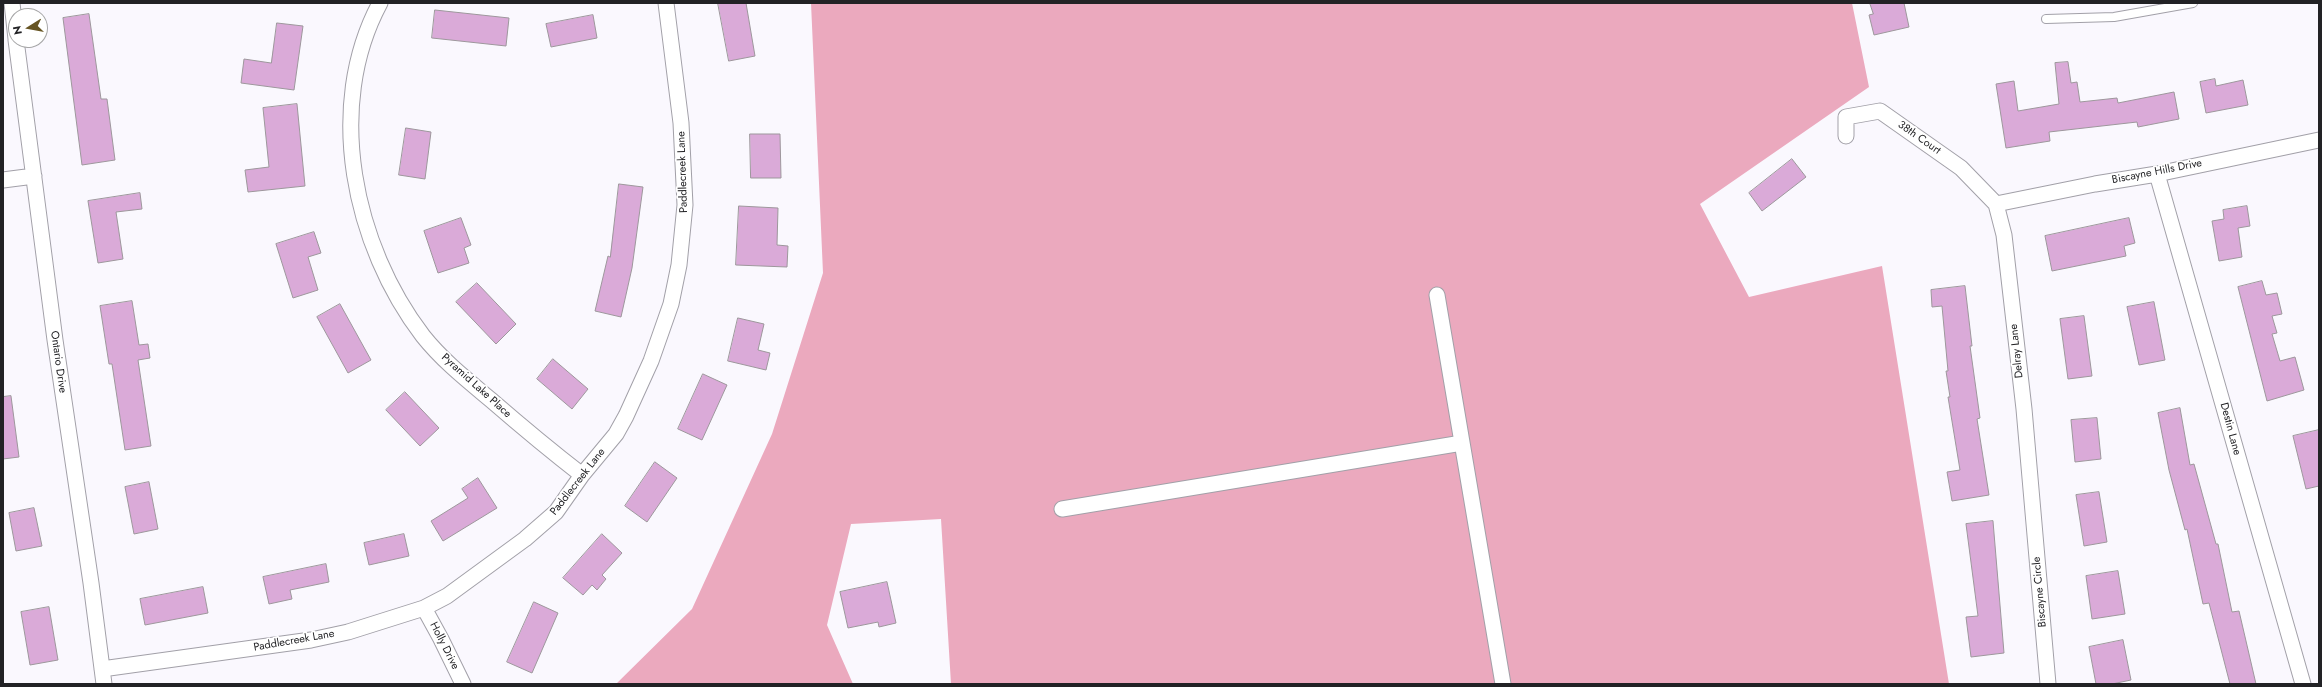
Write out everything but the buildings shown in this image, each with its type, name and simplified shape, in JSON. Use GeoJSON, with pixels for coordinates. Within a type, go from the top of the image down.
{"type":"FeatureCollection","features":[{"type":"Feature","properties":{"kind":"street","name":"Pyramid Lake Place"},"geometry":{"type":"LineString","coordinates":[[380,3],[374,13],[355,71],[351,112],[352,152],[359,192],[375,250],[395,293],[423,336],[450,365],[582,475]]}},
{"type":"Feature","properties":{"kind":"street","name":"Paddlecreek Lane"},"geometry":{"type":"LineString","coordinates":[[102,669],[311,640],[348,632],[424,608],[447,596],[541,526],[556,512],[582,475],[616,434],[626,416],[659,342],[671,304],[679,265],[685,204],[684,164],[666,3]]}},
{"type":"Feature","properties":{"kind":"street","name":"Ontario Drive"},"geometry":{"type":"LineString","coordinates":[[17,48],[55,340],[104,684]]}},
{"type":"Feature","properties":{"kind":"street","name":"38th Court"},"geometry":{"type":"LineString","coordinates":[[1846,136],[1846,117],[1880,111],[1961,168],[1996,204]]}},
{"type":"Feature","properties":{"kind":"street","name":"Biscayne Hills Drive"},"geometry":{"type":"LineString","coordinates":[[1996,204],[2095,184],[2157,174],[2319,140]]}},
{"type":"Feature","properties":{"kind":"street","name":"Destin Lane"},"geometry":{"type":"LineString","coordinates":[[2157,174],[2302,684]]}},
{"type":"Feature","properties":{"kind":"street"},"geometry":{"type":"LineString","coordinates":[[3,180],[34,176]]}},
{"type":"Feature","properties":{"kind":"street","name":"Delray Lane"},"geometry":{"type":"LineString","coordinates":[[1996,204],[2004,235],[2032,499]]}},
{"type":"Feature","properties":{"kind":"street"},"geometry":{"type":"LineString","coordinates":[[1437,295],[1503,684]]}},
{"type":"Feature","properties":{"kind":"street"},"geometry":{"type":"LineString","coordinates":[[1062,509],[1462,443]]}},
{"type":"Feature","properties":{"kind":"street","name":"Biscayne Circle"},"geometry":{"type":"LineString","coordinates":[[2032,499],[2048,684]]}},
{"type":"Feature","properties":{"kind":"street","name":"Holly Drive"},"geometry":{"type":"LineString","coordinates":[[424,608],[441,638],[463,684]]}},
{"type":"Feature","properties":{"kind":"lane"},"geometry":{"type":"LineString","coordinates":[[2046,19],[2114,17],[2193,3]]}},
{"type":"Feature","properties":{"kind":"shaded area"},"geometry":{"type":"Polygon","coordinates":[[[811,3],[1852,3],[1869,87],[1700,204],[1749,297],[1882,266],[1949,684],[951,684],[941,519],[851,524],[827,625],[853,684],[616,684],[692,609],[772,434],[823,273],[811,3]]]}}]}
